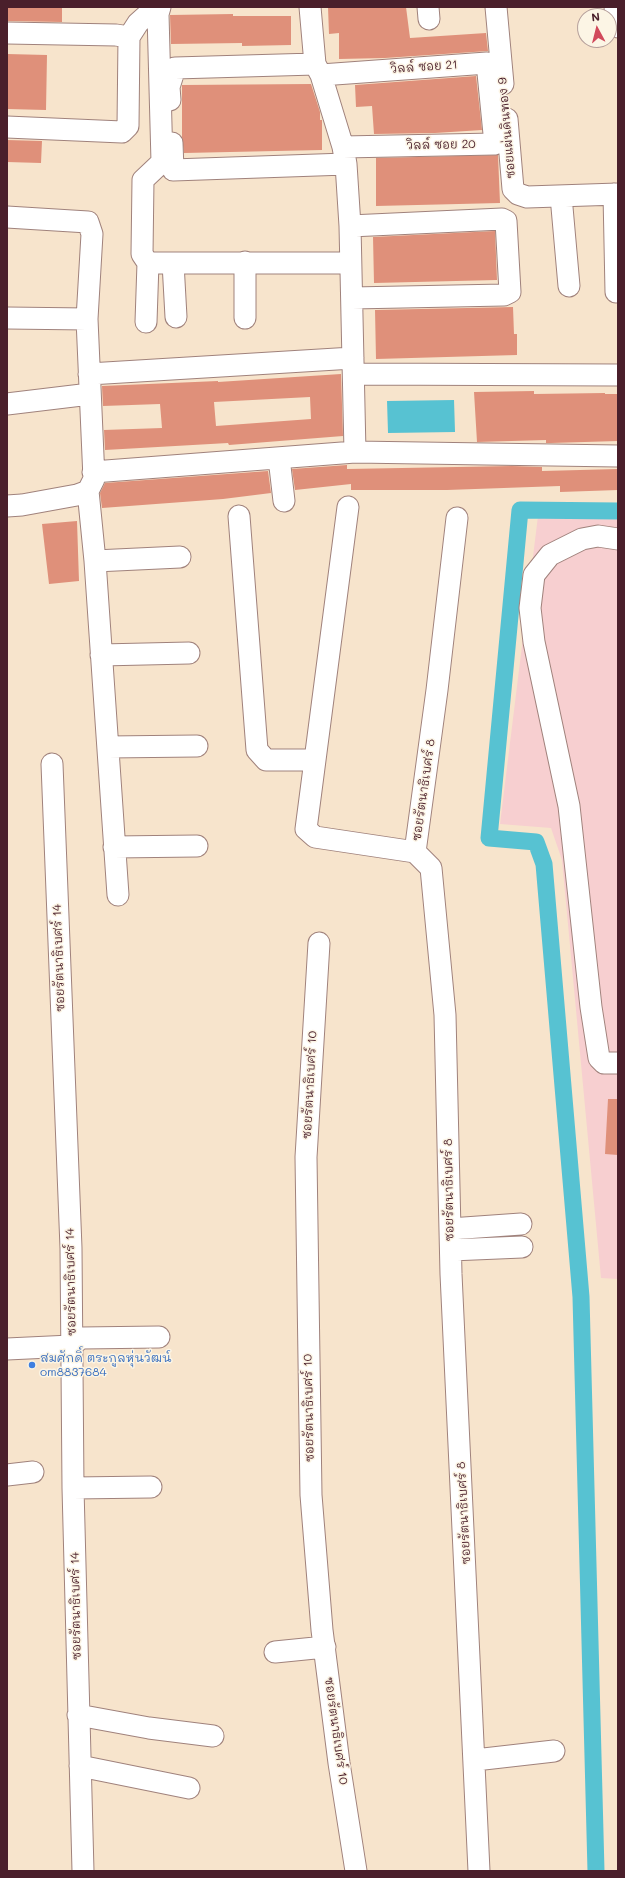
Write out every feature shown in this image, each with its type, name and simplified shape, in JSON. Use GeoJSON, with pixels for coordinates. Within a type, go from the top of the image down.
{"type":"FeatureCollection","features":[{"type":"Feature","properties":{"kind":"street"},"geometry":{"type":"LineString","coordinates":[[7,127],[122,132],[128,126],[129,37],[138,23],[156,7]]}},
{"type":"Feature","properties":{"kind":"street"},"geometry":{"type":"LineString","coordinates":[[146,322],[148,263],[142,254],[143,180],[162,162],[158,14],[160,7]]}},
{"type":"Feature","properties":{"kind":"street"},"geometry":{"type":"LineString","coordinates":[[310,7],[318,69],[344,155],[350,226],[355,452]]}},
{"type":"Feature","properties":{"kind":"street","name":"ซอยแผ่นดินทอง 9"},"geometry":{"type":"LineString","coordinates":[[496,7],[513,189],[518,194],[527,197],[616,194]]}},
{"type":"Feature","properties":{"kind":"street"},"geometry":{"type":"LineString","coordinates":[[615,7],[618,27]]}},
{"type":"Feature","properties":{"kind":"street"},"geometry":{"type":"LineString","coordinates":[[7,33],[116,35],[129,37]]}},
{"type":"Feature","properties":{"kind":"street","name":"วิลล์ ซอย 21"},"geometry":{"type":"LineString","coordinates":[[318,69],[488,63],[491,101]]}},
{"type":"Feature","properties":{"kind":"street"},"geometry":{"type":"LineString","coordinates":[[318,69],[175,68],[169,87],[173,170],[344,155]]}},
{"type":"Feature","properties":{"kind":"street","name":"วิลล์ ซอย 20"},"geometry":{"type":"LineString","coordinates":[[344,155],[495,144],[491,101]]}},
{"type":"Feature","properties":{"kind":"street"},"geometry":{"type":"LineString","coordinates":[[616,194],[616,292]]}},
{"type":"Feature","properties":{"kind":"street"},"geometry":{"type":"LineString","coordinates":[[561,196],[569,286]]}},
{"type":"Feature","properties":{"kind":"street"},"geometry":{"type":"LineString","coordinates":[[7,217],[88,222],[92,234],[87,319],[91,482],[101,654],[118,895]]}},
{"type":"Feature","properties":{"kind":"street"},"geometry":{"type":"LineString","coordinates":[[350,226],[502,219],[506,221],[510,292],[504,295],[352,298]]}},
{"type":"Feature","properties":{"kind":"street"},"geometry":{"type":"LineString","coordinates":[[245,262],[245,318]]}},
{"type":"Feature","properties":{"kind":"street"},"geometry":{"type":"LineString","coordinates":[[148,263],[343,263]]}},
{"type":"Feature","properties":{"kind":"street"},"geometry":{"type":"LineString","coordinates":[[173,263],[176,317]]}},
{"type":"Feature","properties":{"kind":"street"},"geometry":{"type":"LineString","coordinates":[[7,318],[87,319]]}},
{"type":"Feature","properties":{"kind":"street"},"geometry":{"type":"LineString","coordinates":[[7,404],[89,384],[354,366],[618,376]]}},
{"type":"Feature","properties":{"kind":"street"},"geometry":{"type":"LineString","coordinates":[[7,506],[22,505],[77,495],[91,482],[279,458],[355,452],[618,456]]}},
{"type":"Feature","properties":{"kind":"street"},"geometry":{"type":"LineString","coordinates":[[279,458],[284,501]]}},
{"type":"Feature","properties":{"kind":"street"},"geometry":{"type":"LineString","coordinates":[[348,507],[306,829],[315,837],[415,852]]}},
{"type":"Feature","properties":{"kind":"street"},"geometry":{"type":"LineString","coordinates":[[239,516],[257,750],[266,760],[314,760]]}},
{"type":"Feature","properties":{"kind":"street","name":"ซอยรัตนาธิเบศร์ 8"},"geometry":{"type":"LineString","coordinates":[[457,518],[437,690],[415,852],[431,868],[445,1015],[450,1229],[479,1871]]}},
{"type":"Feature","properties":{"kind":"street"},"geometry":{"type":"LineString","coordinates":[[618,539],[598,536],[582,539],[550,555],[534,575],[530,608],[534,642],[569,806],[590,1007],[599,1058],[604,1063],[618,1063]]}},
{"type":"Feature","properties":{"kind":"street"},"geometry":{"type":"LineString","coordinates":[[95,561],[180,557]]}},
{"type":"Feature","properties":{"kind":"street"},"geometry":{"type":"LineString","coordinates":[[101,654],[189,653]]}},
{"type":"Feature","properties":{"kind":"street"},"geometry":{"type":"LineString","coordinates":[[108,748],[197,746]]}},
{"type":"Feature","properties":{"kind":"street","name":"ซอยรัตนาธิเบศร์ 14"},"geometry":{"type":"LineString","coordinates":[[52,764],[71,1248],[73,1488],[83,1871]]}},
{"type":"Feature","properties":{"kind":"street"},"geometry":{"type":"LineString","coordinates":[[114,847],[197,846]]}},
{"type":"Feature","properties":{"kind":"street","name":"ซอยรัตนาธิเบศร์ 10"},"geometry":{"type":"LineString","coordinates":[[319,943],[306,1157],[311,1495],[324,1647],[339,1763],[356,1871]]}},
{"type":"Feature","properties":{"kind":"street"},"geometry":{"type":"LineString","coordinates":[[450,1229],[521,1224]]}},
{"type":"Feature","properties":{"kind":"street"},"geometry":{"type":"LineString","coordinates":[[451,1250],[522,1247]]}},
{"type":"Feature","properties":{"kind":"street"},"geometry":{"type":"LineString","coordinates":[[7,1349],[71,1346],[81,1338],[159,1337]]}},
{"type":"Feature","properties":{"kind":"street"},"geometry":{"type":"LineString","coordinates":[[7,1475],[33,1472]]}},
{"type":"Feature","properties":{"kind":"street"},"geometry":{"type":"LineString","coordinates":[[73,1488],[151,1487]]}},
{"type":"Feature","properties":{"kind":"street"},"geometry":{"type":"LineString","coordinates":[[275,1652],[324,1647]]}},
{"type":"Feature","properties":{"kind":"street"},"geometry":{"type":"LineString","coordinates":[[78,1715],[149,1728],[213,1736]]}},
{"type":"Feature","properties":{"kind":"street"},"geometry":{"type":"LineString","coordinates":[[475,1760],[554,1751]]}},
{"type":"Feature","properties":{"kind":"street"},"geometry":{"type":"LineString","coordinates":[[80,1766],[189,1788]]}},
{"type":"Feature","properties":{"kind":"shaded area"},"geometry":{"type":"Polygon","coordinates":[[[538,516],[618,519],[618,1279],[601,1278],[562,860],[551,828],[500,824],[538,516]]]}},
{"type":"Feature","properties":{"kind":"water"},"geometry":{"type":"Polygon","coordinates":[[[454,400],[455,432],[388,433],[387,401],[454,400]]]}},
{"type":"Feature","properties":{"kind":"building"},"geometry":{"type":"Polygon","coordinates":[[[7,7],[62,7],[62,22],[7,21],[7,7]]]}},
{"type":"Feature","properties":{"kind":"building"},"geometry":{"type":"Polygon","coordinates":[[[328,7],[406,7],[410,38],[486,33],[488,51],[385,58],[339,59],[339,33],[329,34],[328,7]]]}},
{"type":"Feature","properties":{"kind":"building"},"geometry":{"type":"Polygon","coordinates":[[[233,14],[233,16],[291,16],[291,45],[242,46],[242,43],[171,44],[170,15],[233,14]]]}},
{"type":"Feature","properties":{"kind":"building"},"geometry":{"type":"Polygon","coordinates":[[[7,54],[47,55],[46,110],[7,109],[7,54]]]}},
{"type":"Feature","properties":{"kind":"building"},"geometry":{"type":"Polygon","coordinates":[[[476,76],[482,130],[435,133],[374,134],[372,106],[356,107],[355,85],[476,76]]]}},
{"type":"Feature","properties":{"kind":"building"},"geometry":{"type":"Polygon","coordinates":[[[311,84],[320,112],[320,120],[322,120],[322,150],[184,153],[182,137],[182,85],[311,84]]]}},
{"type":"Feature","properties":{"kind":"building"},"geometry":{"type":"Polygon","coordinates":[[[7,140],[42,141],[41,163],[7,162],[7,140]]]}},
{"type":"Feature","properties":{"kind":"building"},"geometry":{"type":"Polygon","coordinates":[[[498,155],[500,203],[376,206],[376,158],[498,155]]]}},
{"type":"Feature","properties":{"kind":"building"},"geometry":{"type":"Polygon","coordinates":[[[495,231],[497,280],[374,283],[373,237],[495,231]]]}},
{"type":"Feature","properties":{"kind":"building"},"geometry":{"type":"Polygon","coordinates":[[[513,307],[514,334],[517,334],[517,355],[376,359],[375,310],[513,307]]]}},
{"type":"Feature","properties":{"kind":"building"},"geometry":{"type":"Polygon","coordinates":[[[341,374],[343,436],[229,445],[228,443],[105,450],[104,430],[162,428],[160,404],[103,406],[102,386],[218,382],[341,374]],[[310,397],[214,402],[216,426],[311,419],[310,397]]]}},
{"type":"Feature","properties":{"kind":"building"},"geometry":{"type":"Polygon","coordinates":[[[534,391],[534,394],[618,394],[618,441],[551,443],[546,443],[546,440],[477,442],[474,392],[534,391]]]}},
{"type":"Feature","properties":{"kind":"building"},"geometry":{"type":"Polygon","coordinates":[[[347,465],[347,469],[512,466],[542,467],[542,471],[618,469],[618,490],[560,492],[560,486],[447,490],[351,490],[351,484],[295,490],[292,469],[347,465]]]}},
{"type":"Feature","properties":{"kind":"building"},"geometry":{"type":"Polygon","coordinates":[[[268,471],[271,493],[223,499],[102,508],[100,493],[105,483],[268,471]]]}},
{"type":"Feature","properties":{"kind":"building"},"geometry":{"type":"Polygon","coordinates":[[[77,521],[79,581],[49,584],[42,524],[77,521]]]}},
{"type":"Feature","properties":{"kind":"building"},"geometry":{"type":"Polygon","coordinates":[[[608,1099],[618,1099],[618,1155],[605,1154],[608,1099]]]}},
{"type":"Feature","properties":{"kind":"waterway"},"geometry":{"type":"LineString","coordinates":[[596,1871],[581,1297],[544,864],[536,842],[489,838],[520,510],[618,511]]}},
{"type":"Feature","properties":{"kind":"place","name":"สมศักดิ์ ตระกูลหุ่นวัฒน์ om8837684"},"geometry":{"type":"Point","coordinates":[32,1365]}}]}
